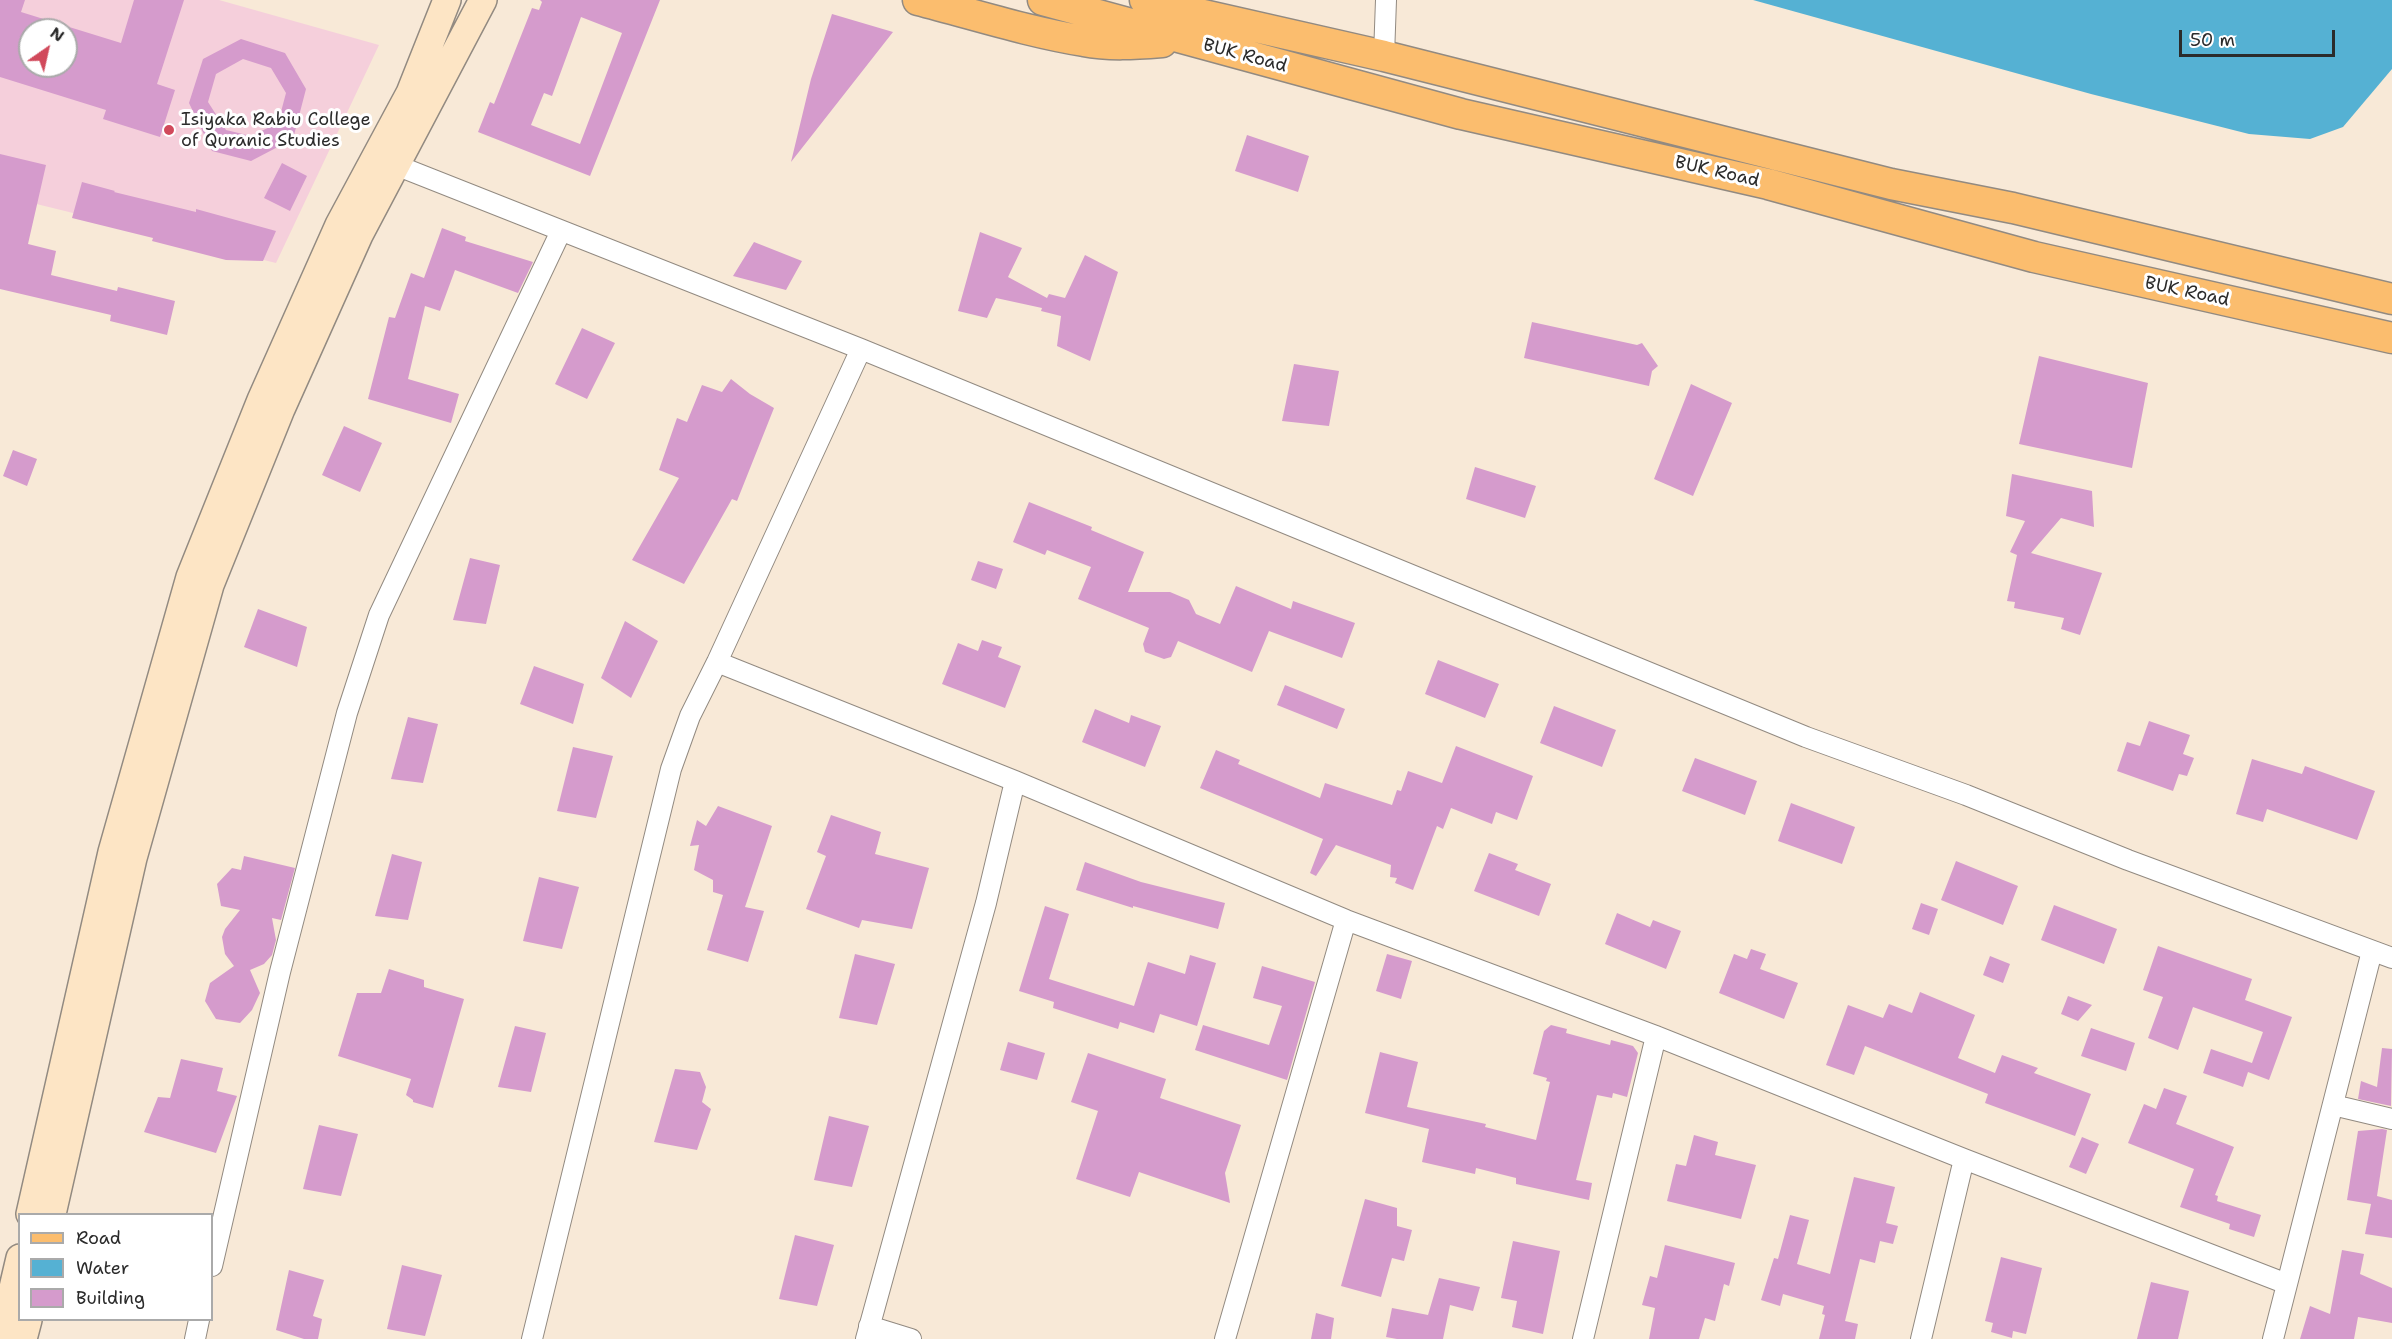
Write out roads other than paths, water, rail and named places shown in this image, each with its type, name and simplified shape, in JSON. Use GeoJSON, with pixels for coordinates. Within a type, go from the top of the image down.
{"type":"FeatureCollection","features":[{"type":"Feature","properties":{"kind":"main road"},"geometry":{"type":"LineString","coordinates":[[52,1213],[133,858],[210,585],[281,409],[359,235],[410,93],[447,0]]}},
{"type":"Feature","properties":{"kind":"main road"},"geometry":{"type":"LineString","coordinates":[[30,1213],[112,852],[190,577],[261,400],[339,225],[386,161],[483,0]]}},
{"type":"Feature","properties":{"kind":"main road"},"geometry":{"type":"LineString","coordinates":[[918,0],[1014,26],[1086,42],[1128,45],[1185,40]]}},
{"type":"Feature","properties":{"kind":"main road","name":"BUK Road"},"geometry":{"type":"LineString","coordinates":[[1043,0],[1461,114],[1768,184],[2034,257],[2392,338]]}},
{"type":"Feature","properties":{"kind":"main road","name":"BUK Road"},"geometry":{"type":"LineString","coordinates":[[1145,0],[1383,56],[1891,184],[2013,208],[2392,299]]}},
{"type":"Feature","properties":{"kind":"main road"},"geometry":{"type":"LineString","coordinates":[[16,1332],[18,1295]]}},
{"type":"Feature","properties":{"kind":"street"},"geometry":{"type":"LineString","coordinates":[[1383,56],[1386,0]]}},
{"type":"Feature","properties":{"kind":"street"},"geometry":{"type":"LineString","coordinates":[[386,161],[861,349],[1806,737],[1966,795],[2128,860],[2392,958]]}},
{"type":"Feature","properties":{"kind":"street"},"geometry":{"type":"LineString","coordinates":[[213,1262],[280,972],[347,713],[379,615],[561,231]]}},
{"type":"Feature","properties":{"kind":"street"},"geometry":{"type":"LineString","coordinates":[[532,1339],[671,769],[690,716],[861,349]]}},
{"type":"Feature","properties":{"kind":"street"},"geometry":{"type":"LineString","coordinates":[[717,662],[1016,781],[1346,920],[1656,1036],[1964,1159],[2288,1284]]}},
{"type":"Feature","properties":{"kind":"street"},"geometry":{"type":"LineString","coordinates":[[911,1339],[868,1333],[986,903],[1016,781]]}},
{"type":"Feature","properties":{"kind":"street"},"geometry":{"type":"LineString","coordinates":[[1225,1339],[1346,920]]}},
{"type":"Feature","properties":{"kind":"street"},"geometry":{"type":"LineString","coordinates":[[2274,1339],[2372,951]]}},
{"type":"Feature","properties":{"kind":"street"},"geometry":{"type":"LineString","coordinates":[[1583,1339],[1656,1036]]}},
{"type":"Feature","properties":{"kind":"street"},"geometry":{"type":"LineString","coordinates":[[2333,1105],[2392,1119]]}},
{"type":"Feature","properties":{"kind":"street"},"geometry":{"type":"LineString","coordinates":[[1921,1339],[1964,1159]]}},
{"type":"Feature","properties":{"kind":"street"},"geometry":{"type":"LineString","coordinates":[[195,1339],[199,1321]]}},
{"type":"Feature","properties":{"kind":"water"},"geometry":{"type":"Polygon","coordinates":[[[1753,0],[2392,0],[2392,69],[2343,127],[2310,139],[2249,134],[2091,94],[1753,0]]]}},
{"type":"Feature","properties":{"kind":"place","name":"Isiyaka Rabiu College of Quranic Studies"},"geometry":{"type":"Point","coordinates":[169,130]}}]}
